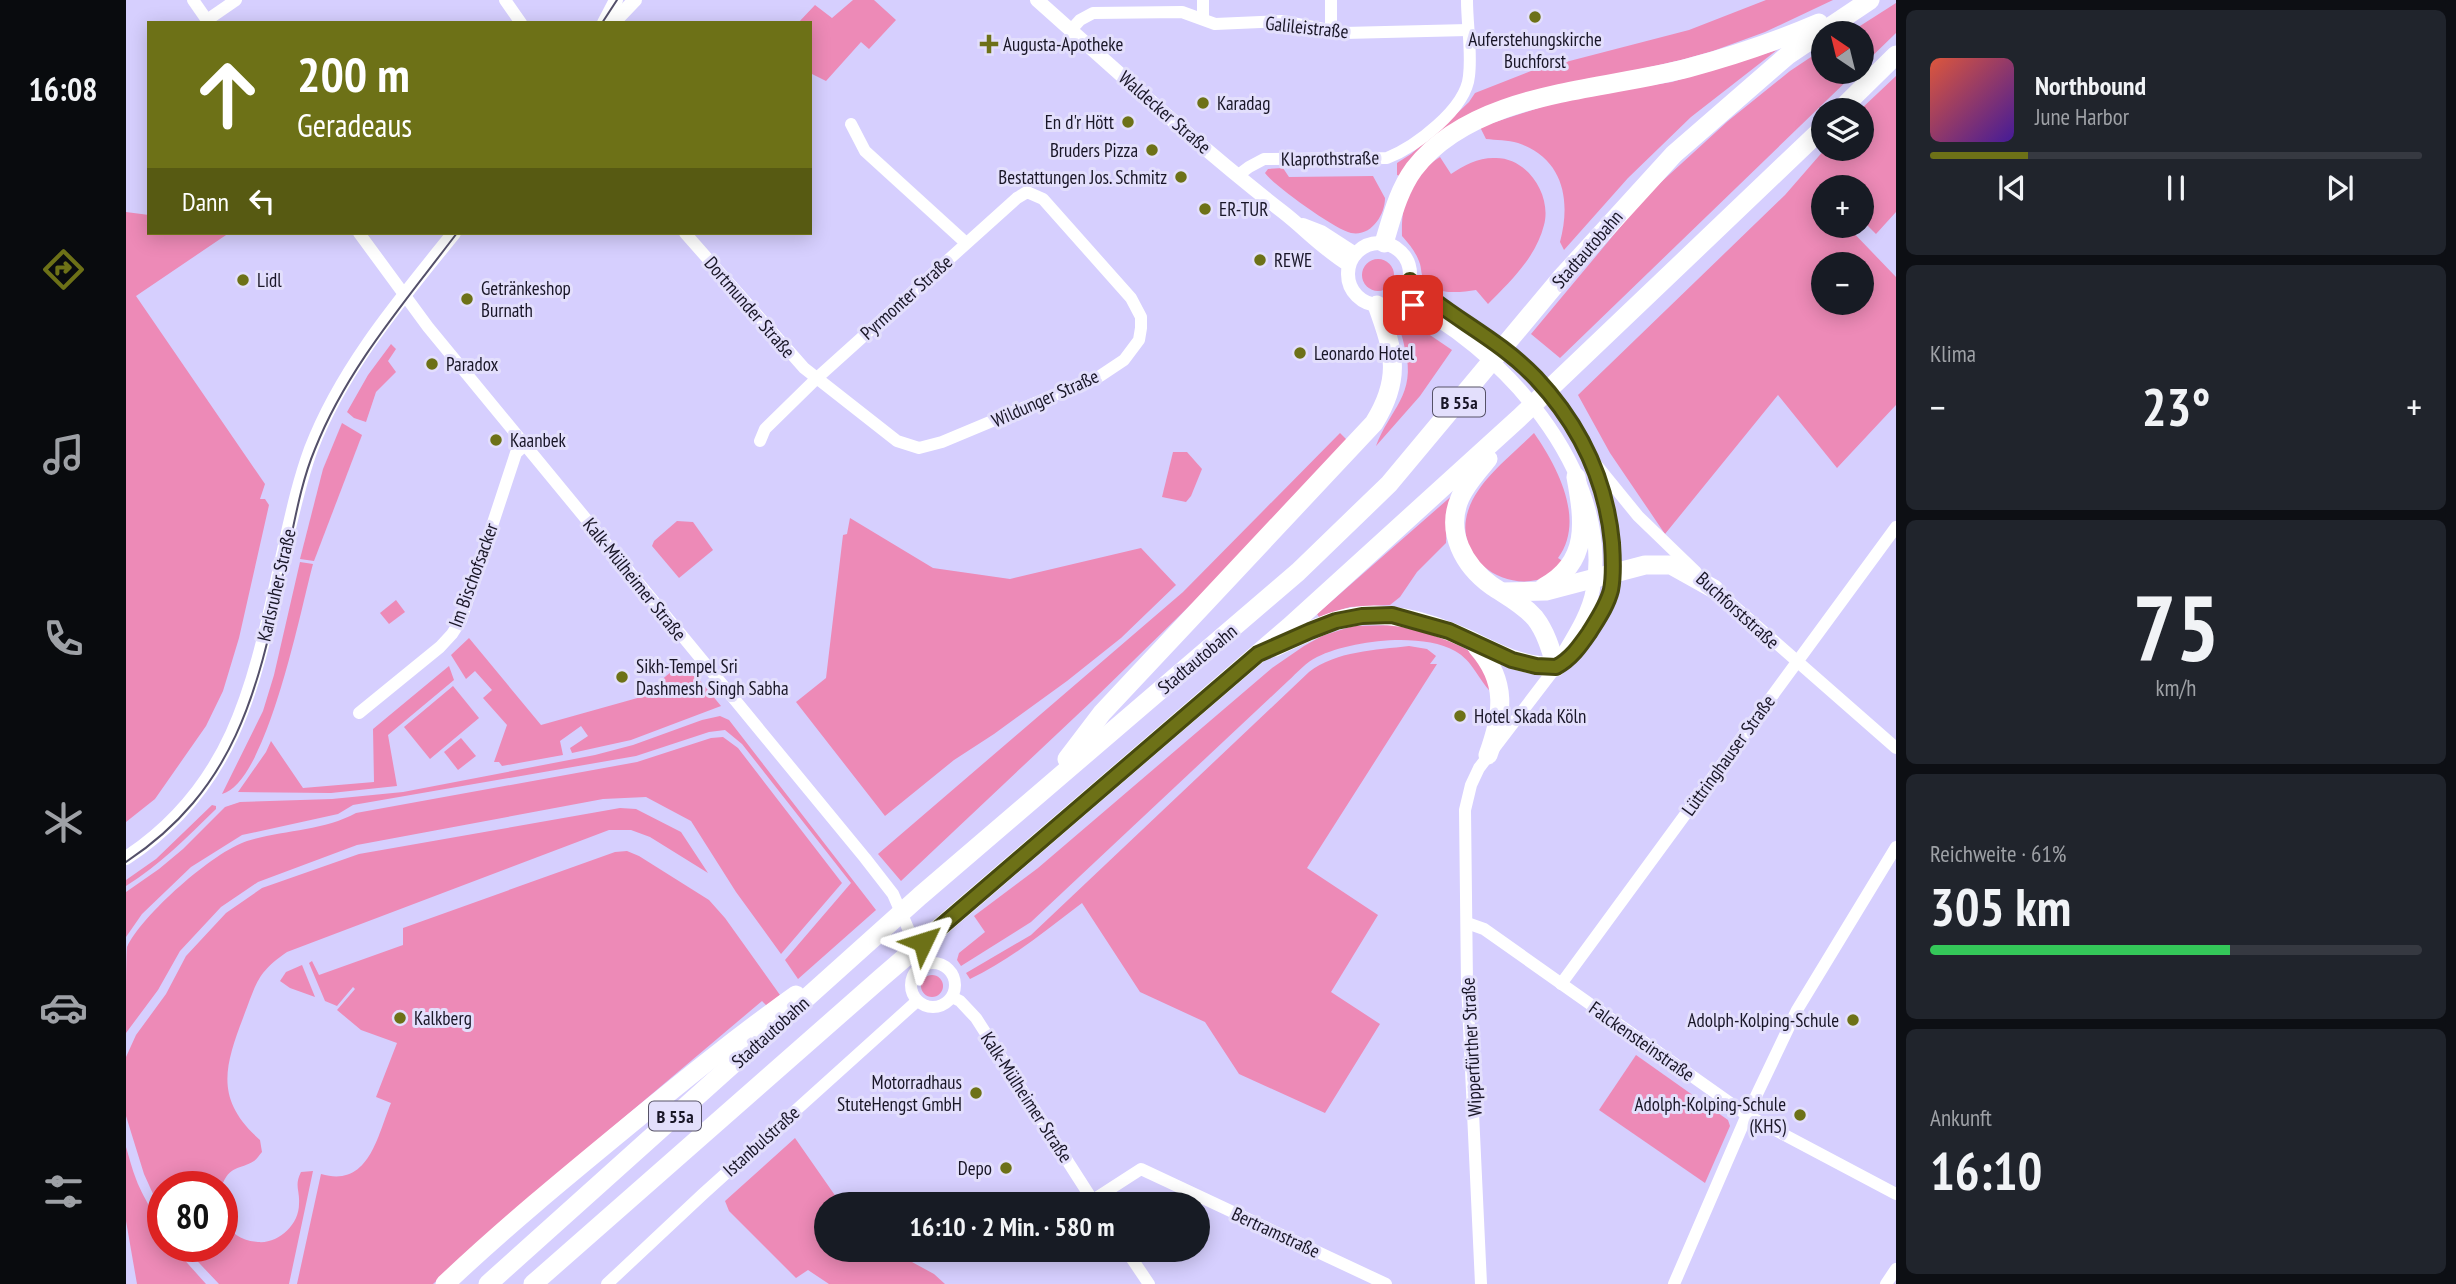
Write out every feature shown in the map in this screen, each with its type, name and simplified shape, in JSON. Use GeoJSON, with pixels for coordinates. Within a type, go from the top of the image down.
{"type":"FeatureCollection","features":[{"type":"Feature","properties":{"kind":"highway"},"geometry":{"type":"LineString","coordinates":[[1384,243],[1398,197],[1414,170],[1429,153],[1477,120],[1527,101],[1689,68],[1779,39],[1863,4]]}},
{"type":"Feature","properties":{"kind":"highway","name":"Stadtautobahn"},"geometry":{"type":"LineString","coordinates":[[488,1284],[920,896],[1258,607],[1389,484],[1578,259],[1674,154],[1788,55],[1863,4]]}},
{"type":"Feature","properties":{"kind":"highway"},"geometry":{"type":"LineString","coordinates":[[1852,98],[1896,55]]}},
{"type":"Feature","properties":{"kind":"highway","name":"Stadtautobahn"},"geometry":{"type":"LineString","coordinates":[[533,1284],[944,923],[1258,654],[1519,418],[1811,139]]}},
{"type":"Feature","properties":{"kind":"highway"},"geometry":{"type":"LineString","coordinates":[[1048,785],[1102,713],[1374,423],[1385,405],[1392,386],[1394,369],[1392,352],[1377,305]]}},
{"type":"Feature","properties":{"kind":"highway"},"geometry":{"type":"LineString","coordinates":[[1258,654],[1336,621],[1362,616],[1392,615],[1449,631],[1512,660],[1536,666],[1556,667],[1545,634],[1536,619],[1470,566],[1460,548],[1454,528],[1454,517],[1467,486],[1519,418]]}},
{"type":"Feature","properties":{"kind":"highway"},"geometry":{"type":"LineString","coordinates":[[1534,592],[1563,574],[1578,551],[1583,523],[1573,470]]}},
{"type":"Feature","properties":{"kind":"highway"},"geometry":{"type":"LineString","coordinates":[[1502,592],[1534,592],[1577,584],[1604,574],[1645,565],[1671,565],[1714,589]]}},
{"type":"Feature","properties":{"kind":"highway"},"geometry":{"type":"LineString","coordinates":[[1472,641],[1493,667],[1499,687],[1499,725],[1488,755]]}},
{"type":"Feature","properties":{"kind":"highway"},"geometry":{"type":"LineString","coordinates":[[445,1284],[499,1233],[735,1038],[862,947]]}},
{"type":"Feature","properties":{"kind":"highway"},"geometry":{"type":"LineString","coordinates":[[545,1284],[564,1256]]}},
{"type":"Feature","properties":{"kind":"street"},"geometry":{"type":"LineString","coordinates":[[193,0],[207,21]]}},
{"type":"Feature","properties":{"kind":"street"},"geometry":{"type":"LineString","coordinates":[[209,21],[236,0]]}},
{"type":"Feature","properties":{"kind":"street"},"geometry":{"type":"LineString","coordinates":[[505,0],[520,21]]}},
{"type":"Feature","properties":{"kind":"street"},"geometry":{"type":"LineString","coordinates":[[605,21],[616,0]]}},
{"type":"Feature","properties":{"kind":"street"},"geometry":{"type":"LineString","coordinates":[[615,21],[635,0]]}},
{"type":"Feature","properties":{"kind":"street","name":"Waldecker Straße"},"geometry":{"type":"LineString","coordinates":[[1037,0],[1237,176],[1296,222],[1315,242],[1352,259]]}},
{"type":"Feature","properties":{"kind":"street"},"geometry":{"type":"LineString","coordinates":[[1203,0],[1203,19]]}},
{"type":"Feature","properties":{"kind":"street"},"geometry":{"type":"LineString","coordinates":[[1331,0],[1331,31]]}},
{"type":"Feature","properties":{"kind":"street","name":"Klaprothstraße"},"geometry":{"type":"LineString","coordinates":[[1237,176],[1264,159],[1387,158],[1402,152],[1426,135],[1463,96],[1469,78],[1467,0]]}},
{"type":"Feature","properties":{"kind":"street","name":"Galileistraße"},"geometry":{"type":"LineString","coordinates":[[1071,30],[1080,20],[1093,13],[1182,12],[1215,24],[1282,21],[1344,33],[1468,30]]}},
{"type":"Feature","properties":{"kind":"street","name":"Pyrmonter Straße"},"geometry":{"type":"LineString","coordinates":[[760,441],[765,429],[817,378],[966,243],[865,151],[851,124]]}},
{"type":"Feature","properties":{"kind":"street","name":"Wildunger Straße"},"geometry":{"type":"LineString","coordinates":[[817,378],[897,441],[919,448],[942,442],[1100,376],[1124,360],[1139,340],[1140,317],[1131,298],[1036,194],[1027,192],[1022,195],[966,243]]}},
{"type":"Feature","properties":{"kind":"street","name":"Kalk-Mülheimer Straße"},"geometry":{"type":"LineString","coordinates":[[360,235],[405,296],[525,445],[893,894],[924,965]]}},
{"type":"Feature","properties":{"kind":"street","name":"Karlsruher Straße"},"geometry":{"type":"LineString","coordinates":[[126,858],[161,832],[190,802],[211,775],[233,737],[260,656],[292,514],[310,452],[343,383],[452,235]]}},
{"type":"Feature","properties":{"kind":"street","name":"Dortmunder Straße"},"geometry":{"type":"LineString","coordinates":[[687,235],[804,368],[817,378]]}},
{"type":"Feature","properties":{"kind":"street"},"geometry":{"type":"LineString","coordinates":[[1384,243],[1402,252],[1410,271],[1410,281],[1399,298],[1377,305],[1360,299],[1349,283],[1352,259],[1368,244],[1384,243]]}},
{"type":"Feature","properties":{"kind":"street"},"geometry":{"type":"LineString","coordinates":[[1410,281],[1436,310],[1522,392],[1539,413],[1573,470],[1587,500],[1596,564],[1604,574]]}},
{"type":"Feature","properties":{"kind":"street"},"geometry":{"type":"LineString","coordinates":[[1399,298],[1436,310],[1499,343],[1556,401],[1590,455],[1607,513],[1604,574],[1556,667]]}},
{"type":"Feature","properties":{"kind":"street","name":"Im Bischofsacker"},"geometry":{"type":"LineString","coordinates":[[359,713],[440,647],[461,620],[516,453],[525,445]]}},
{"type":"Feature","properties":{"kind":"street","name":"Buchforststraße"},"geometry":{"type":"LineString","coordinates":[[1590,455],[1638,516],[1714,589],[1896,748]]}},
{"type":"Feature","properties":{"kind":"street","name":"Lüttringhauser Straße"},"geometry":{"type":"LineString","coordinates":[[1561,984],[1896,527]]}},
{"type":"Feature","properties":{"kind":"street","name":"Wipperfürther Straße"},"geometry":{"type":"LineString","coordinates":[[1480,1284],[1467,984],[1465,810],[1471,785],[1488,755],[1556,667]]}},
{"type":"Feature","properties":{"kind":"street"},"geometry":{"type":"LineString","coordinates":[[1678,1283],[1747,1115],[1797,1010],[1896,847]]}},
{"type":"Feature","properties":{"kind":"street","name":"Falckensteinstraße"},"geometry":{"type":"LineString","coordinates":[[1467,923],[1484,929],[1747,1115],[1896,1194]]}},
{"type":"Feature","properties":{"kind":"street"},"geometry":{"type":"LineString","coordinates":[[936,963],[948,969],[955,982],[952,997],[935,1007],[927,1007],[917,1001],[911,992],[910,984],[916,970],[936,963]]}},
{"type":"Feature","properties":{"kind":"street","name":"Kalk-Mülheimer Straße"},"geometry":{"type":"LineString","coordinates":[[952,997],[960,1001],[976,1018],[1088,1192]]}},
{"type":"Feature","properties":{"kind":"street","name":"Istanbulstraße"},"geometry":{"type":"LineString","coordinates":[[607,1284],[917,1001]]}},
{"type":"Feature","properties":{"kind":"street","name":"Bertramstraße"},"geometry":{"type":"LineString","coordinates":[[1108,1192],[1141,1169],[1190,1192]]}},
{"type":"Feature","properties":{"kind":"street","name":"Bertramstraße"},"geometry":{"type":"LineString","coordinates":[[1210,1201],[1386,1284]]}},
{"type":"Feature","properties":{"kind":"street"},"geometry":{"type":"LineString","coordinates":[[1134,1262],[1149,1284]]}},
{"type":"Feature","properties":{"kind":"street"},"geometry":{"type":"LineString","coordinates":[[1886,1284],[1896,1269]]}},
{"type":"Feature","properties":{"kind":"shaded area"},"geometry":{"type":"Polygon","coordinates":[[[853,0],[874,0],[896,20],[869,49],[861,42],[826,81],[812,74],[812,21],[800,21],[815,5],[832,18],[853,0]]]}},
{"type":"Feature","properties":{"kind":"shaded area"},"geometry":{"type":"Polygon","coordinates":[[[1766,0],[1833,0],[1765,32],[1713,51],[1504,100],[1404,177],[1397,175],[1397,163],[1450,120],[1475,93],[1531,71],[1689,30],[1766,0]]]}},
{"type":"Feature","properties":{"kind":"shaded area"},"geometry":{"type":"Polygon","coordinates":[[[1896,3],[1896,33],[1874,54],[1874,21],[1868,21],[1896,3]]]}},
{"type":"Feature","properties":{"kind":"shaded area"},"geometry":{"type":"Polygon","coordinates":[[[1777,50],[1691,117],[1628,178],[1564,250],[1560,242],[1565,211],[1564,197],[1560,183],[1546,159],[1518,143],[1486,139],[1480,127],[1569,98],[1672,82],[1777,50]]]}},
{"type":"Feature","properties":{"kind":"shaded area"},"geometry":{"type":"Polygon","coordinates":[[[1811,57],[1811,84],[1844,84],[1829,98],[1811,98],[1811,115],[1560,358],[1531,334],[1647,195],[1728,121],[1811,57]]]}},
{"type":"Feature","properties":{"kind":"shaded area"},"geometry":{"type":"Polygon","coordinates":[[[1896,76],[1896,212],[1876,234],[1874,175],[1811,175],[1811,238],[1859,238],[1872,252],[1811,252],[1811,315],[1874,315],[1874,254],[1896,277],[1896,405],[1837,468],[1778,395],[1665,534],[1610,453],[1578,395],[1785,195],[1815,161],[1874,161],[1873,98],[1896,76]]]}},
{"type":"Feature","properties":{"kind":"shaded area"},"geometry":{"type":"Polygon","coordinates":[[[1440,157],[1451,174],[1478,160],[1508,160],[1527,172],[1541,191],[1546,214],[1535,248],[1522,268],[1488,304],[1476,290],[1445,292],[1431,287],[1422,275],[1415,252],[1402,236],[1403,212],[1409,191],[1429,164],[1440,157]]]}},
{"type":"Feature","properties":{"kind":"shaded area"},"geometry":{"type":"Polygon","coordinates":[[[1283,168],[1289,177],[1373,176],[1385,198],[1380,218],[1365,232],[1351,233],[1343,230],[1292,197],[1265,173],[1268,169],[1283,168]]]}},
{"type":"Feature","properties":{"kind":"shaded area"},"geometry":{"type":"Polygon","coordinates":[[[126,212],[147,215],[147,235],[226,235],[136,296],[265,484],[260,499],[265,499],[269,505],[239,638],[223,691],[206,726],[155,799],[126,822],[126,212]]]}},
{"type":"Feature","properties":{"kind":"shaded area"},"geometry":{"type":"Polygon","coordinates":[[[1378,259],[1389,264],[1394,275],[1389,286],[1378,291],[1367,286],[1362,275],[1367,264],[1378,259]]]}},
{"type":"Feature","properties":{"kind":"shaded area"},"geometry":{"type":"Polygon","coordinates":[[[1405,318],[1452,350],[1420,396],[1376,446],[1405,390],[1408,365],[1404,342],[1395,324],[1405,318]]]}},
{"type":"Feature","properties":{"kind":"shaded area"},"geometry":{"type":"Polygon","coordinates":[[[391,344],[396,349],[388,361],[396,372],[376,392],[366,422],[354,418],[347,412],[368,375],[391,344]]]}},
{"type":"Feature","properties":{"kind":"shaded area"},"geometry":{"type":"Polygon","coordinates":[[[342,423],[362,435],[314,561],[300,559],[323,469],[342,423]]]}},
{"type":"Feature","properties":{"kind":"shaded area"},"geometry":{"type":"Polygon","coordinates":[[[1340,433],[1348,441],[1214,582],[901,881],[878,854],[1183,592],[1340,433]]]}},
{"type":"Feature","properties":{"kind":"shaded area"},"geometry":{"type":"Polygon","coordinates":[[[1534,433],[1559,477],[1569,510],[1569,527],[1566,543],[1558,558],[1564,562],[1541,579],[1522,581],[1507,579],[1482,565],[1467,541],[1465,527],[1468,511],[1479,489],[1534,433]]]}},
{"type":"Feature","properties":{"kind":"shaded area"},"geometry":{"type":"Polygon","coordinates":[[[1173,452],[1187,452],[1202,469],[1186,502],[1162,497],[1173,452]]]}},
{"type":"Feature","properties":{"kind":"shaded area"},"geometry":{"type":"Polygon","coordinates":[[[1455,493],[1447,518],[1446,543],[1417,572],[1400,597],[1390,605],[1350,607],[1319,617],[1317,614],[1455,493]]]}},
{"type":"Feature","properties":{"kind":"shaded area"},"geometry":{"type":"Polygon","coordinates":[[[850,518],[933,568],[1010,579],[1141,548],[1176,585],[1121,638],[1067,681],[954,760],[885,816],[796,702],[826,678],[843,535],[847,534],[850,518]]]}},
{"type":"Feature","properties":{"kind":"shaded area"},"geometry":{"type":"Polygon","coordinates":[[[677,521],[693,522],[713,550],[679,578],[652,546],[654,541],[677,521]]]}},
{"type":"Feature","properties":{"kind":"shaded area"},"geometry":{"type":"Polygon","coordinates":[[[300,562],[313,564],[280,691],[254,760],[238,783],[222,794],[263,711],[300,562]]]}},
{"type":"Feature","properties":{"kind":"shaded area"},"geometry":{"type":"Polygon","coordinates":[[[396,600],[405,612],[389,624],[380,613],[396,600]]]}},
{"type":"Feature","properties":{"kind":"shaded area"},"geometry":{"type":"Polygon","coordinates":[[[1398,625],[1434,634],[1472,653],[1487,670],[1491,692],[1461,655],[1441,645],[1386,640],[1349,646],[1317,657],[1302,668],[1031,922],[961,966],[957,960],[959,953],[985,932],[974,916],[1038,868],[1272,668],[1322,636],[1353,626],[1398,625]]]}},
{"type":"Feature","properties":{"kind":"shaded area"},"geometry":{"type":"Polygon","coordinates":[[[469,638],[541,725],[641,697],[684,661],[721,706],[631,740],[572,753],[570,748],[588,736],[581,726],[560,741],[563,755],[502,766],[499,762],[494,762],[507,725],[483,698],[492,690],[475,671],[466,679],[451,655],[469,638]]]}},
{"type":"Feature","properties":{"kind":"shaded area"},"geometry":{"type":"Polygon","coordinates":[[[1409,646],[1427,649],[1436,656],[1430,664],[1437,664],[1307,868],[1378,915],[1331,992],[1380,1024],[1325,1113],[1239,1074],[1205,1022],[1140,992],[1082,903],[1015,953],[970,979],[966,973],[1031,935],[1309,672],[1344,656],[1409,646]]]}},
{"type":"Feature","properties":{"kind":"shaded area"},"geometry":{"type":"Polygon","coordinates":[[[449,666],[454,680],[388,735],[397,786],[331,793],[238,792],[271,741],[303,788],[374,782],[373,729],[449,666]]]}},
{"type":"Feature","properties":{"kind":"shaded area"},"geometry":{"type":"Polygon","coordinates":[[[453,686],[479,718],[430,759],[404,727],[453,686]]]}},
{"type":"Feature","properties":{"kind":"shaded area"},"geometry":{"type":"Polygon","coordinates":[[[720,716],[729,720],[876,910],[798,979],[785,960],[851,883],[742,744],[725,730],[709,732],[636,756],[353,805],[338,814],[242,835],[191,867],[142,914],[126,937],[126,892],[183,849],[225,807],[240,802],[332,799],[403,792],[595,755],[720,716]]]}},
{"type":"Feature","properties":{"kind":"shaded area"},"geometry":{"type":"Polygon","coordinates":[[[723,737],[738,748],[842,883],[781,954],[736,892],[691,821],[646,797],[603,799],[357,845],[258,882],[221,907],[180,951],[158,990],[126,1033],[127,947],[147,918],[163,902],[198,871],[233,847],[260,837],[316,827],[356,813],[637,762],[711,738],[723,737]]]}},
{"type":"Feature","properties":{"kind":"shaded area"},"geometry":{"type":"Polygon","coordinates":[[[461,738],[476,756],[458,770],[444,752],[461,738]]]}},
{"type":"Feature","properties":{"kind":"shaded area"},"geometry":{"type":"Polygon","coordinates":[[[212,805],[216,806],[216,809],[184,840],[126,886],[126,880],[156,859],[212,805]]]}},
{"type":"Feature","properties":{"kind":"shaded area"},"geometry":{"type":"Polygon","coordinates":[[[620,808],[636,809],[681,832],[708,873],[650,837],[631,830],[609,830],[287,952],[263,973],[254,988],[236,1036],[228,1068],[230,1097],[236,1111],[260,1140],[262,1152],[254,1161],[232,1171],[147,1171],[147,1181],[126,1116],[126,1057],[136,1035],[166,994],[186,956],[226,913],[262,888],[359,854],[620,808]]]}},
{"type":"Feature","properties":{"kind":"shaded area"},"geometry":{"type":"Polygon","coordinates":[[[627,851],[709,900],[780,995],[767,1006],[762,1001],[499,1223],[433,1284],[297,1284],[321,1174],[350,1174],[361,1167],[369,1156],[391,1103],[376,1097],[397,1043],[361,1030],[337,1010],[355,989],[353,987],[337,1006],[325,1001],[309,963],[312,961],[319,975],[403,945],[403,928],[615,852],[627,851]]]}},
{"type":"Feature","properties":{"kind":"shaded area"},"geometry":{"type":"Polygon","coordinates":[[[302,965],[315,997],[290,988],[280,981],[286,972],[302,965]]]}},
{"type":"Feature","properties":{"kind":"shaded area"},"geometry":{"type":"Polygon","coordinates":[[[932,975],[942,982],[943,986],[936,996],[932,997],[922,990],[921,986],[928,976],[932,975]]]}},
{"type":"Feature","properties":{"kind":"shaded area"},"geometry":{"type":"Polygon","coordinates":[[[1636,1055],[1728,1120],[1730,1126],[1705,1183],[1599,1110],[1636,1055]]]}},
{"type":"Feature","properties":{"kind":"shaded area"},"geometry":{"type":"Polygon","coordinates":[[[795,1138],[833,1192],[814,1192],[814,1262],[912,1262],[934,1274],[945,1284],[829,1284],[808,1270],[796,1278],[729,1211],[725,1201],[795,1138]]]}},
{"type":"Feature","properties":{"kind":"shaded area"},"geometry":{"type":"Polygon","coordinates":[[[126,1147],[147,1202],[147,1262],[186,1262],[206,1284],[137,1284],[126,1221],[126,1147]]]}},
{"type":"Feature","properties":{"kind":"shaded area"},"geometry":{"type":"Polygon","coordinates":[[[313,1171],[289,1284],[219,1284],[198,1262],[238,1262],[238,1235],[246,1240],[266,1242],[286,1232],[298,1212],[301,1172],[313,1171]]]}},
{"type":"Feature","properties":{"kind":"tram line"},"geometry":{"type":"LineString","coordinates":[[603,21],[617,0]]}},
{"type":"Feature","properties":{"kind":"tram line"},"geometry":{"type":"LineString","coordinates":[[126,862],[166,831],[198,797],[222,761],[241,723],[256,682],[303,485],[328,419],[378,337],[455,235]]}},
{"type":"Feature","properties":{"kind":"place","name":"Auferstehungskirche Buchforst"},"geometry":{"type":"Point","coordinates":[1535,17]}},
{"type":"Feature","properties":{"kind":"place","name":"Augusta-Apotheke"},"geometry":{"type":"Point","coordinates":[989,44]}},
{"type":"Feature","properties":{"kind":"place","name":"Karadag"},"geometry":{"type":"Point","coordinates":[1203,103]}},
{"type":"Feature","properties":{"kind":"place","name":"En d'r Hött"},"geometry":{"type":"Point","coordinates":[1128,122]}},
{"type":"Feature","properties":{"kind":"place","name":"Bruders Pizza"},"geometry":{"type":"Point","coordinates":[1152,150]}},
{"type":"Feature","properties":{"kind":"place","name":"Bestattungen Jos. Schmitz"},"geometry":{"type":"Point","coordinates":[1181,177]}},
{"type":"Feature","properties":{"kind":"place","name":"ER-TUR"},"geometry":{"type":"Point","coordinates":[1205,209]}},
{"type":"Feature","properties":{"kind":"place","name":"REWE"},"geometry":{"type":"Point","coordinates":[1260,260]}},
{"type":"Feature","properties":{"kind":"place","name":"Lidl"},"geometry":{"type":"Point","coordinates":[243,280]}},
{"type":"Feature","properties":{"kind":"place","name":"Getränkeshop Burnath"},"geometry":{"type":"Point","coordinates":[467,299]}},
{"type":"Feature","properties":{"kind":"place","name":"Leonardo Hotel"},"geometry":{"type":"Point","coordinates":[1300,353]}},
{"type":"Feature","properties":{"kind":"place","name":"Paradox"},"geometry":{"type":"Point","coordinates":[432,364]}},
{"type":"Feature","properties":{"kind":"place","name":"Kaanbek"},"geometry":{"type":"Point","coordinates":[496,440]}},
{"type":"Feature","properties":{"kind":"place","name":"Sikh-Tempel Sri Dashmesh Singh Sabha"},"geometry":{"type":"Point","coordinates":[622,677]}},
{"type":"Feature","properties":{"kind":"place","name":"Hotel Skada Köln"},"geometry":{"type":"Point","coordinates":[1460,716]}},
{"type":"Feature","properties":{"kind":"place","name":"Kalkberg"},"geometry":{"type":"Point","coordinates":[400,1018]}},
{"type":"Feature","properties":{"kind":"place","name":"Adolph-Kolping-Schule"},"geometry":{"type":"Point","coordinates":[1853,1020]}},
{"type":"Feature","properties":{"kind":"place","name":"Motorradhaus StuteHengst GmbH"},"geometry":{"type":"Point","coordinates":[976,1093]}},
{"type":"Feature","properties":{"kind":"place","name":"Adolph-Kolping-Schule (KHS)"},"geometry":{"type":"Point","coordinates":[1800,1115]}},
{"type":"Feature","properties":{"kind":"place","name":"Depo"},"geometry":{"type":"Point","coordinates":[1006,1168]}},
{"type":"Feature","properties":{"kind":"route"},"geometry":{"type":"LineString","coordinates":[[923,942],[1258,654],[1336,621],[1362,616],[1392,615],[1449,631],[1523,664],[1556,667],[1577,649],[1606,603],[1613,572],[1611,533],[1591,456],[1556,401],[1499,343],[1430,299],[1410,281],[1399,298],[1413,305]]}}]}
